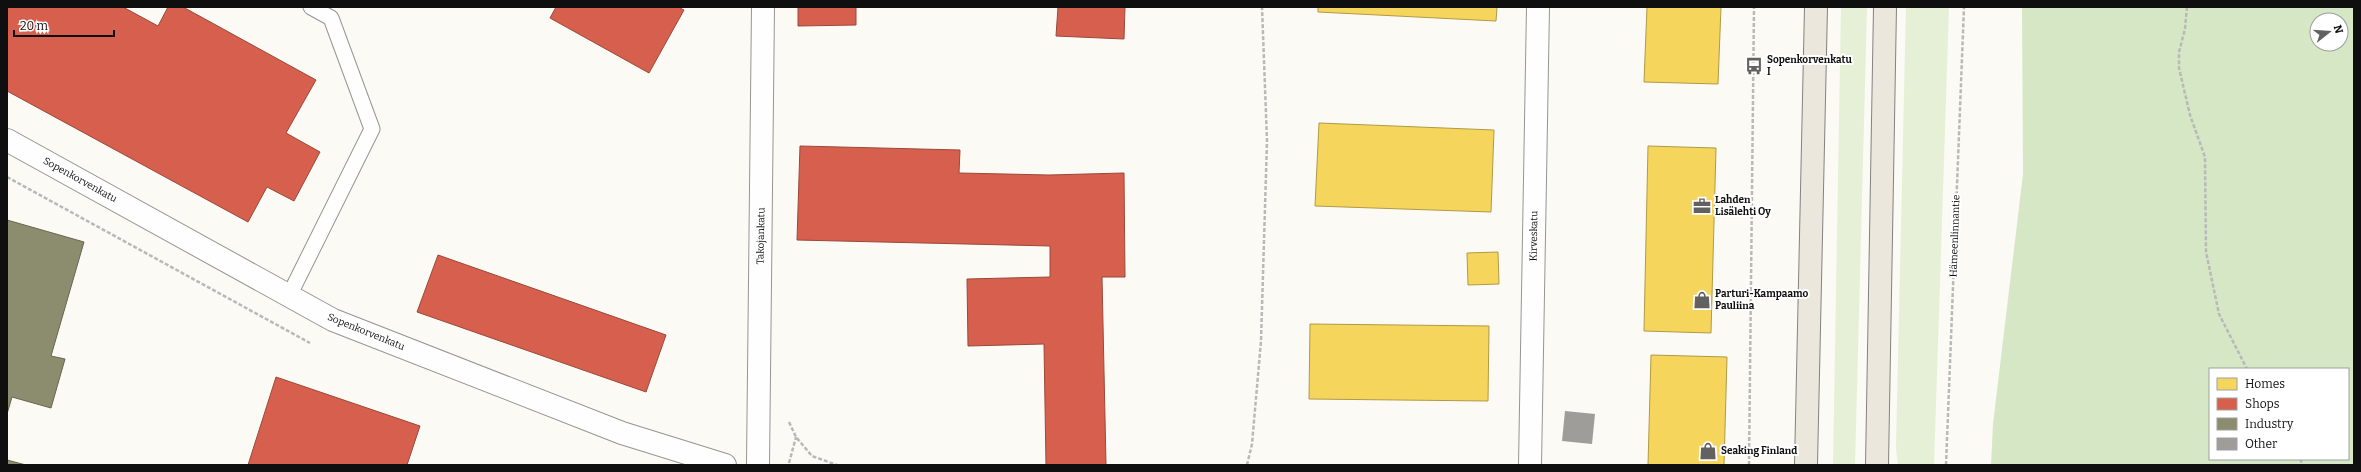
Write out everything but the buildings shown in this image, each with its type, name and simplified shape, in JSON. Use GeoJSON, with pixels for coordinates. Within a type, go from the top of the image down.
{"type":"FeatureCollection","features":[{"type":"Feature","properties":{"kind":"main road"},"geometry":{"type":"LineString","coordinates":[[1806,465],[1816,7]]}},
{"type":"Feature","properties":{"kind":"main road"},"geometry":{"type":"LineString","coordinates":[[1878,465],[1885,7]]}},
{"type":"Feature","properties":{"kind":"street","name":"Takojankatu"},"geometry":{"type":"LineString","coordinates":[[758,465],[763,7]]}},
{"type":"Feature","properties":{"kind":"street","name":"Kirveskatu"},"geometry":{"type":"LineString","coordinates":[[1530,465],[1538,7]]}},
{"type":"Feature","properties":{"kind":"street","name":"Sopenkorvenkatu"},"geometry":{"type":"LineString","coordinates":[[7,140],[333,320],[622,433],[725,465]]}},
{"type":"Feature","properties":{"kind":"lane"},"geometry":{"type":"LineString","coordinates":[[289,296],[372,129],[331,18],[311,7]]}},
{"type":"Feature","properties":{"kind":"path"},"geometry":{"type":"LineString","coordinates":[[1247,465],[1252,444],[1261,341],[1266,141],[1262,7]]}},
{"type":"Feature","properties":{"kind":"path"},"geometry":{"type":"LineString","coordinates":[[1749,465],[1754,7]]}},
{"type":"Feature","properties":{"kind":"path","name":"Hämeenlinnantie"},"geometry":{"type":"LineString","coordinates":[[1946,465],[1964,7]]}},
{"type":"Feature","properties":{"kind":"path"},"geometry":{"type":"LineString","coordinates":[[2187,7],[2185,28],[2179,52],[2179,68],[2190,115],[2205,157],[2206,252],[2218,314],[2247,368]]}},
{"type":"Feature","properties":{"kind":"path"},"geometry":{"type":"LineString","coordinates":[[786,417],[796,437],[812,456],[837,465]]}},
{"type":"Feature","properties":{"kind":"path"},"geometry":{"type":"LineString","coordinates":[[788,465],[796,437]]}},
{"type":"Feature","properties":{"kind":"green space"},"geometry":{"type":"Polygon","coordinates":[[[1841,7],[1867,7],[1855,465],[1833,465],[1841,7]]]}},
{"type":"Feature","properties":{"kind":"green space"},"geometry":{"type":"Polygon","coordinates":[[[1906,7],[1949,7],[1934,465],[1898,465],[1896,448],[1906,7]]]}},
{"type":"Feature","properties":{"kind":"green space"},"geometry":{"type":"Polygon","coordinates":[[[2022,7],[2354,7],[2354,465],[1991,465],[1993,424],[2023,174],[2022,7]]]}},
{"type":"Feature","properties":{"kind":"place","name":"Sopenkorvenkatu I"},"geometry":{"type":"Point","coordinates":[1754,66]}},
{"type":"Feature","properties":{"kind":"place","name":"Lahden Lisälehti Oy"},"geometry":{"type":"Point","coordinates":[1702,206]}},
{"type":"Feature","properties":{"kind":"place","name":"Parturi-Kampaamo Pauliina"},"geometry":{"type":"Point","coordinates":[1702,300]}},
{"type":"Feature","properties":{"kind":"place","name":"Seaking Finland"},"geometry":{"type":"Point","coordinates":[1708,451]}}]}
